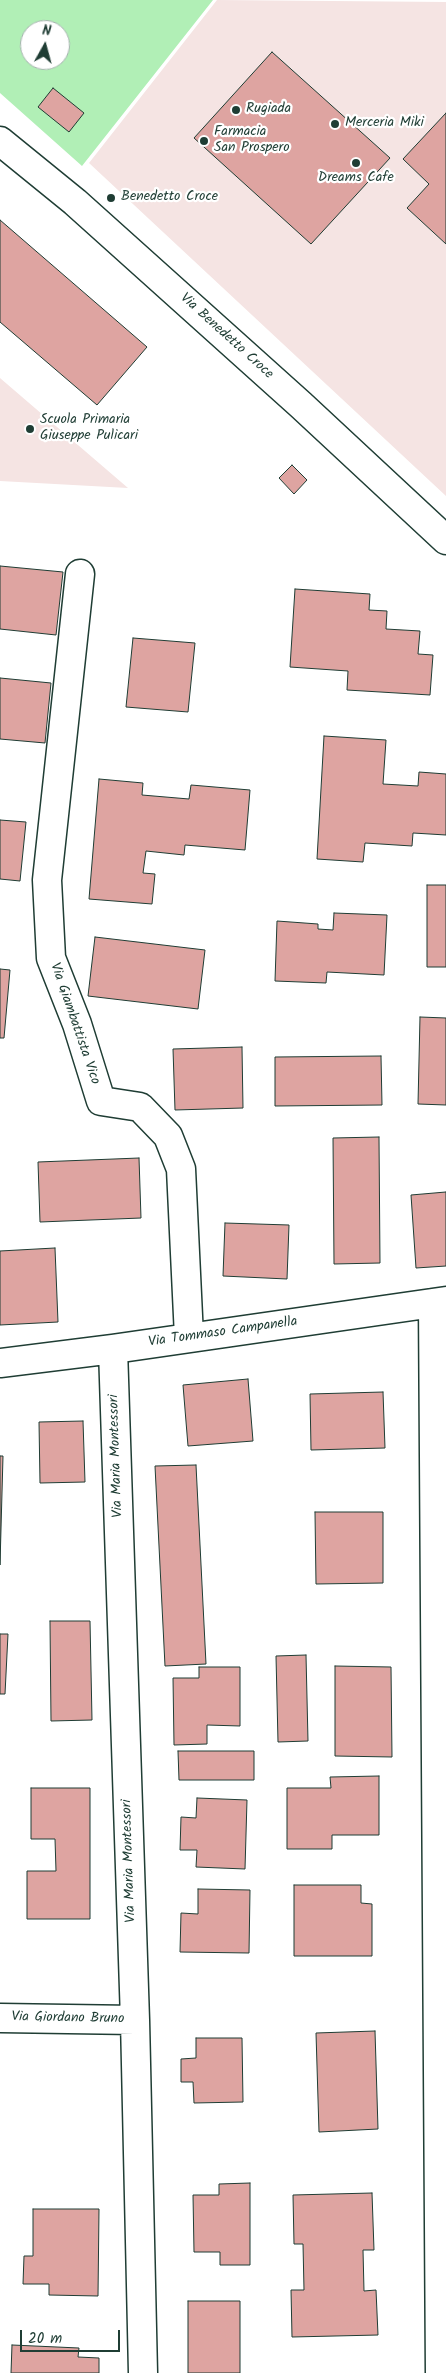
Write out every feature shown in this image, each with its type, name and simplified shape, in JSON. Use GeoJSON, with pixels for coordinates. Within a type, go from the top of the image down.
{"type":"FeatureCollection","features":[{"type":"Feature","properties":{"kind":"street","name":"Via Benedetto Croce"},"geometry":{"type":"LineString","coordinates":[[0,141],[75,202],[148,267],[301,405],[446,540]]}},
{"type":"Feature","properties":{"kind":"street","name":"Via Giambattista Vico"},"geometry":{"type":"LineString","coordinates":[[80,574],[47,880],[51,958],[77,1024],[101,1101],[140,1107],[168,1136],[181,1169],[189,1337]]}},
{"type":"Feature","properties":{"kind":"street","name":"Via Tommaso Campanella"},"geometry":{"type":"LineString","coordinates":[[0,1363],[113,1350],[189,1337],[440,1302]]}},
{"type":"Feature","properties":{"kind":"street"},"geometry":{"type":"LineString","coordinates":[[440,1302],[440,2373]]}},
{"type":"Feature","properties":{"kind":"street","name":"Via Maria Montessori"},"geometry":{"type":"LineString","coordinates":[[113,1350],[135,2020],[143,2373]]}},
{"type":"Feature","properties":{"kind":"street","name":"Via Giordano Bruno"},"geometry":{"type":"LineString","coordinates":[[0,2018],[135,2020]]}},
{"type":"Feature","properties":{"kind":"shaded area"},"geometry":{"type":"Polygon","coordinates":[[[217,0],[446,2],[446,496],[89,163],[217,0]]]}},
{"type":"Feature","properties":{"kind":"shaded area","name":"Scuola Primaria Giuseppe Pulicari"},"geometry":{"type":"Polygon","coordinates":[[[0,378],[128,488],[0,481],[0,378]]]}},
{"type":"Feature","properties":{"kind":"green space"},"geometry":{"type":"Polygon","coordinates":[[[0,0],[213,0],[82,166],[0,93],[0,0]]]}},
{"type":"Feature","properties":{"kind":"building"},"geometry":{"type":"Polygon","coordinates":[[[272,52],[390,158],[311,244],[194,138],[272,52]]]}},
{"type":"Feature","properties":{"kind":"building"},"geometry":{"type":"Polygon","coordinates":[[[53,88],[84,113],[69,132],[38,107],[53,88]]]}},
{"type":"Feature","properties":{"kind":"building"},"geometry":{"type":"Polygon","coordinates":[[[446,113],[446,244],[407,208],[429,184],[403,159],[446,113]]]}},
{"type":"Feature","properties":{"kind":"building"},"geometry":{"type":"Polygon","coordinates":[[[0,220],[147,347],[97,405],[0,322],[0,220]]]}},
{"type":"Feature","properties":{"kind":"building"},"geometry":{"type":"Polygon","coordinates":[[[292,465],[307,480],[294,494],[279,478],[292,465]]]}},
{"type":"Feature","properties":{"kind":"building"},"geometry":{"type":"Polygon","coordinates":[[[0,566],[63,572],[56,635],[0,629],[0,566]]]}},
{"type":"Feature","properties":{"kind":"building"},"geometry":{"type":"Polygon","coordinates":[[[295,589],[370,594],[369,610],[387,611],[386,629],[420,631],[418,654],[433,655],[430,695],[347,690],[348,671],[290,667],[295,589]]]}},
{"type":"Feature","properties":{"kind":"building"},"geometry":{"type":"Polygon","coordinates":[[[133,638],[195,643],[188,712],[126,707],[133,638]]]}},
{"type":"Feature","properties":{"kind":"building"},"geometry":{"type":"Polygon","coordinates":[[[0,678],[51,683],[45,743],[0,739],[0,678]]]}},
{"type":"Feature","properties":{"kind":"building"},"geometry":{"type":"Polygon","coordinates":[[[324,736],[386,740],[383,784],[418,786],[419,772],[446,774],[446,835],[413,833],[412,846],[365,843],[363,862],[317,859],[324,736]]]}},
{"type":"Feature","properties":{"kind":"building"},"geometry":{"type":"Polygon","coordinates":[[[99,779],[143,783],[142,795],[189,799],[191,785],[250,790],[245,850],[185,845],[184,855],[146,851],[143,873],[155,874],[152,904],[89,899],[99,779]]]}},
{"type":"Feature","properties":{"kind":"building"},"geometry":{"type":"Polygon","coordinates":[[[0,820],[26,822],[20,881],[0,879],[0,820]]]}},
{"type":"Feature","properties":{"kind":"building"},"geometry":{"type":"Polygon","coordinates":[[[427,885],[446,885],[446,967],[427,967],[427,885]]]}},
{"type":"Feature","properties":{"kind":"building"},"geometry":{"type":"Polygon","coordinates":[[[334,913],[387,915],[384,975],[327,972],[326,983],[275,981],[277,921],[318,924],[318,929],[333,930],[334,913]]]}},
{"type":"Feature","properties":{"kind":"building"},"geometry":{"type":"Polygon","coordinates":[[[95,937],[205,950],[198,1009],[88,996],[95,937]]]}},
{"type":"Feature","properties":{"kind":"building"},"geometry":{"type":"Polygon","coordinates":[[[0,969],[10,970],[4,1038],[0,1038],[0,969]]]}},
{"type":"Feature","properties":{"kind":"building"},"geometry":{"type":"Polygon","coordinates":[[[420,1017],[446,1018],[446,1105],[418,1104],[420,1017]]]}},
{"type":"Feature","properties":{"kind":"building"},"geometry":{"type":"Polygon","coordinates":[[[242,1047],[243,1108],[175,1110],[173,1049],[242,1047]]]}},
{"type":"Feature","properties":{"kind":"building"},"geometry":{"type":"Polygon","coordinates":[[[381,1056],[382,1105],[275,1106],[275,1057],[381,1056]]]}},
{"type":"Feature","properties":{"kind":"building"},"geometry":{"type":"Polygon","coordinates":[[[379,1137],[380,1263],[334,1264],[333,1138],[379,1137]]]}},
{"type":"Feature","properties":{"kind":"building"},"geometry":{"type":"Polygon","coordinates":[[[139,1158],[141,1218],[40,1222],[38,1162],[139,1158]]]}},
{"type":"Feature","properties":{"kind":"building"},"geometry":{"type":"Polygon","coordinates":[[[446,1192],[446,1266],[416,1268],[411,1195],[446,1192]]]}},
{"type":"Feature","properties":{"kind":"building"},"geometry":{"type":"Polygon","coordinates":[[[225,1223],[289,1225],[287,1279],[223,1276],[225,1223]]]}},
{"type":"Feature","properties":{"kind":"building"},"geometry":{"type":"Polygon","coordinates":[[[55,1248],[58,1322],[0,1325],[0,1251],[55,1248]]]}},
{"type":"Feature","properties":{"kind":"building"},"geometry":{"type":"Polygon","coordinates":[[[248,1379],[253,1441],[188,1446],[183,1385],[248,1379]]]}},
{"type":"Feature","properties":{"kind":"building"},"geometry":{"type":"Polygon","coordinates":[[[383,1392],[385,1448],[311,1450],[310,1394],[383,1392]]]}},
{"type":"Feature","properties":{"kind":"building"},"geometry":{"type":"Polygon","coordinates":[[[83,1421],[85,1482],[40,1483],[39,1422],[83,1421]]]}},
{"type":"Feature","properties":{"kind":"building"},"geometry":{"type":"Polygon","coordinates":[[[0,1456],[3,1456],[0,1565],[0,1456]]]}},
{"type":"Feature","properties":{"kind":"building"},"geometry":{"type":"Polygon","coordinates":[[[196,1465],[206,1664],[165,1666],[155,1466],[196,1465]]]}},
{"type":"Feature","properties":{"kind":"building"},"geometry":{"type":"Polygon","coordinates":[[[315,1512],[383,1512],[383,1583],[316,1584],[315,1512]]]}},
{"type":"Feature","properties":{"kind":"building"},"geometry":{"type":"Polygon","coordinates":[[[50,1621],[90,1621],[92,1720],[51,1721],[50,1621]]]}},
{"type":"Feature","properties":{"kind":"building"},"geometry":{"type":"Polygon","coordinates":[[[0,1634],[8,1634],[5,1694],[0,1694],[0,1634]]]}},
{"type":"Feature","properties":{"kind":"building"},"geometry":{"type":"Polygon","coordinates":[[[306,1655],[308,1741],[278,1742],[276,1656],[306,1655]]]}},
{"type":"Feature","properties":{"kind":"building"},"geometry":{"type":"Polygon","coordinates":[[[335,1666],[391,1667],[392,1757],[335,1756],[335,1666]]]}},
{"type":"Feature","properties":{"kind":"building"},"geometry":{"type":"Polygon","coordinates":[[[199,1667],[240,1667],[240,1726],[207,1725],[207,1744],[174,1745],[173,1678],[199,1678],[199,1667]]]}},
{"type":"Feature","properties":{"kind":"building"},"geometry":{"type":"Polygon","coordinates":[[[178,1751],[254,1751],[254,1780],[179,1780],[178,1751]]]}},
{"type":"Feature","properties":{"kind":"building"},"geometry":{"type":"Polygon","coordinates":[[[379,1776],[379,1835],[332,1835],[332,1849],[287,1849],[287,1788],[331,1788],[330,1777],[379,1776]]]}},
{"type":"Feature","properties":{"kind":"building"},"geometry":{"type":"Polygon","coordinates":[[[31,1788],[90,1788],[90,1919],[27,1919],[27,1871],[56,1871],[55,1839],[31,1839],[31,1788]]]}},
{"type":"Feature","properties":{"kind":"building"},"geometry":{"type":"Polygon","coordinates":[[[197,1798],[247,1800],[245,1869],[196,1867],[197,1850],[180,1850],[181,1817],[196,1818],[197,1798]]]}},
{"type":"Feature","properties":{"kind":"building"},"geometry":{"type":"Polygon","coordinates":[[[294,1885],[361,1885],[361,1903],[372,1904],[372,1956],[294,1956],[294,1885]]]}},
{"type":"Feature","properties":{"kind":"building"},"geometry":{"type":"Polygon","coordinates":[[[198,1889],[250,1890],[249,1953],[180,1952],[181,1913],[198,1914],[198,1889]]]}},
{"type":"Feature","properties":{"kind":"building"},"geometry":{"type":"Polygon","coordinates":[[[375,2031],[378,2129],[319,2132],[316,2033],[375,2031]]]}},
{"type":"Feature","properties":{"kind":"building"},"geometry":{"type":"Polygon","coordinates":[[[196,2038],[242,2038],[243,2102],[194,2103],[193,2082],[181,2082],[181,2059],[196,2058],[196,2038]]]}},
{"type":"Feature","properties":{"kind":"building"},"geometry":{"type":"Polygon","coordinates":[[[250,2183],[250,2265],[220,2265],[220,2252],[194,2252],[193,2195],[219,2195],[219,2184],[250,2183]]]}},
{"type":"Feature","properties":{"kind":"building"},"geometry":{"type":"Polygon","coordinates":[[[372,2193],[374,2250],[363,2250],[364,2291],[376,2290],[378,2335],[292,2337],[291,2290],[304,2290],[303,2244],[294,2244],[293,2195],[372,2193]]]}},
{"type":"Feature","properties":{"kind":"building"},"geometry":{"type":"Polygon","coordinates":[[[33,2209],[99,2209],[98,2296],[49,2295],[49,2284],[23,2284],[24,2256],[33,2256],[33,2209]]]}},
{"type":"Feature","properties":{"kind":"building"},"geometry":{"type":"Polygon","coordinates":[[[188,2301],[240,2301],[240,2373],[188,2373],[188,2301]]]}},
{"type":"Feature","properties":{"kind":"building"},"geometry":{"type":"Polygon","coordinates":[[[12,2345],[79,2348],[78,2357],[99,2358],[99,2373],[11,2373],[12,2345]]]}},
{"type":"Feature","properties":{"kind":"place","name":"Rugiada"},"geometry":{"type":"Point","coordinates":[236,110]}},
{"type":"Feature","properties":{"kind":"place","name":"Merceria Miki"},"geometry":{"type":"Point","coordinates":[335,124]}},
{"type":"Feature","properties":{"kind":"place","name":"Farmacia San Prospero"},"geometry":{"type":"Point","coordinates":[204,141]}},
{"type":"Feature","properties":{"kind":"place","name":"Dreams Cafe"},"geometry":{"type":"Point","coordinates":[356,163]}},
{"type":"Feature","properties":{"kind":"place","name":"Benedetto Croce"},"geometry":{"type":"Point","coordinates":[111,198]}},
{"type":"Feature","properties":{"kind":"place","name":"Scuola Primaria Giuseppe Pulicari"},"geometry":{"type":"Point","coordinates":[30,429]}}]}
